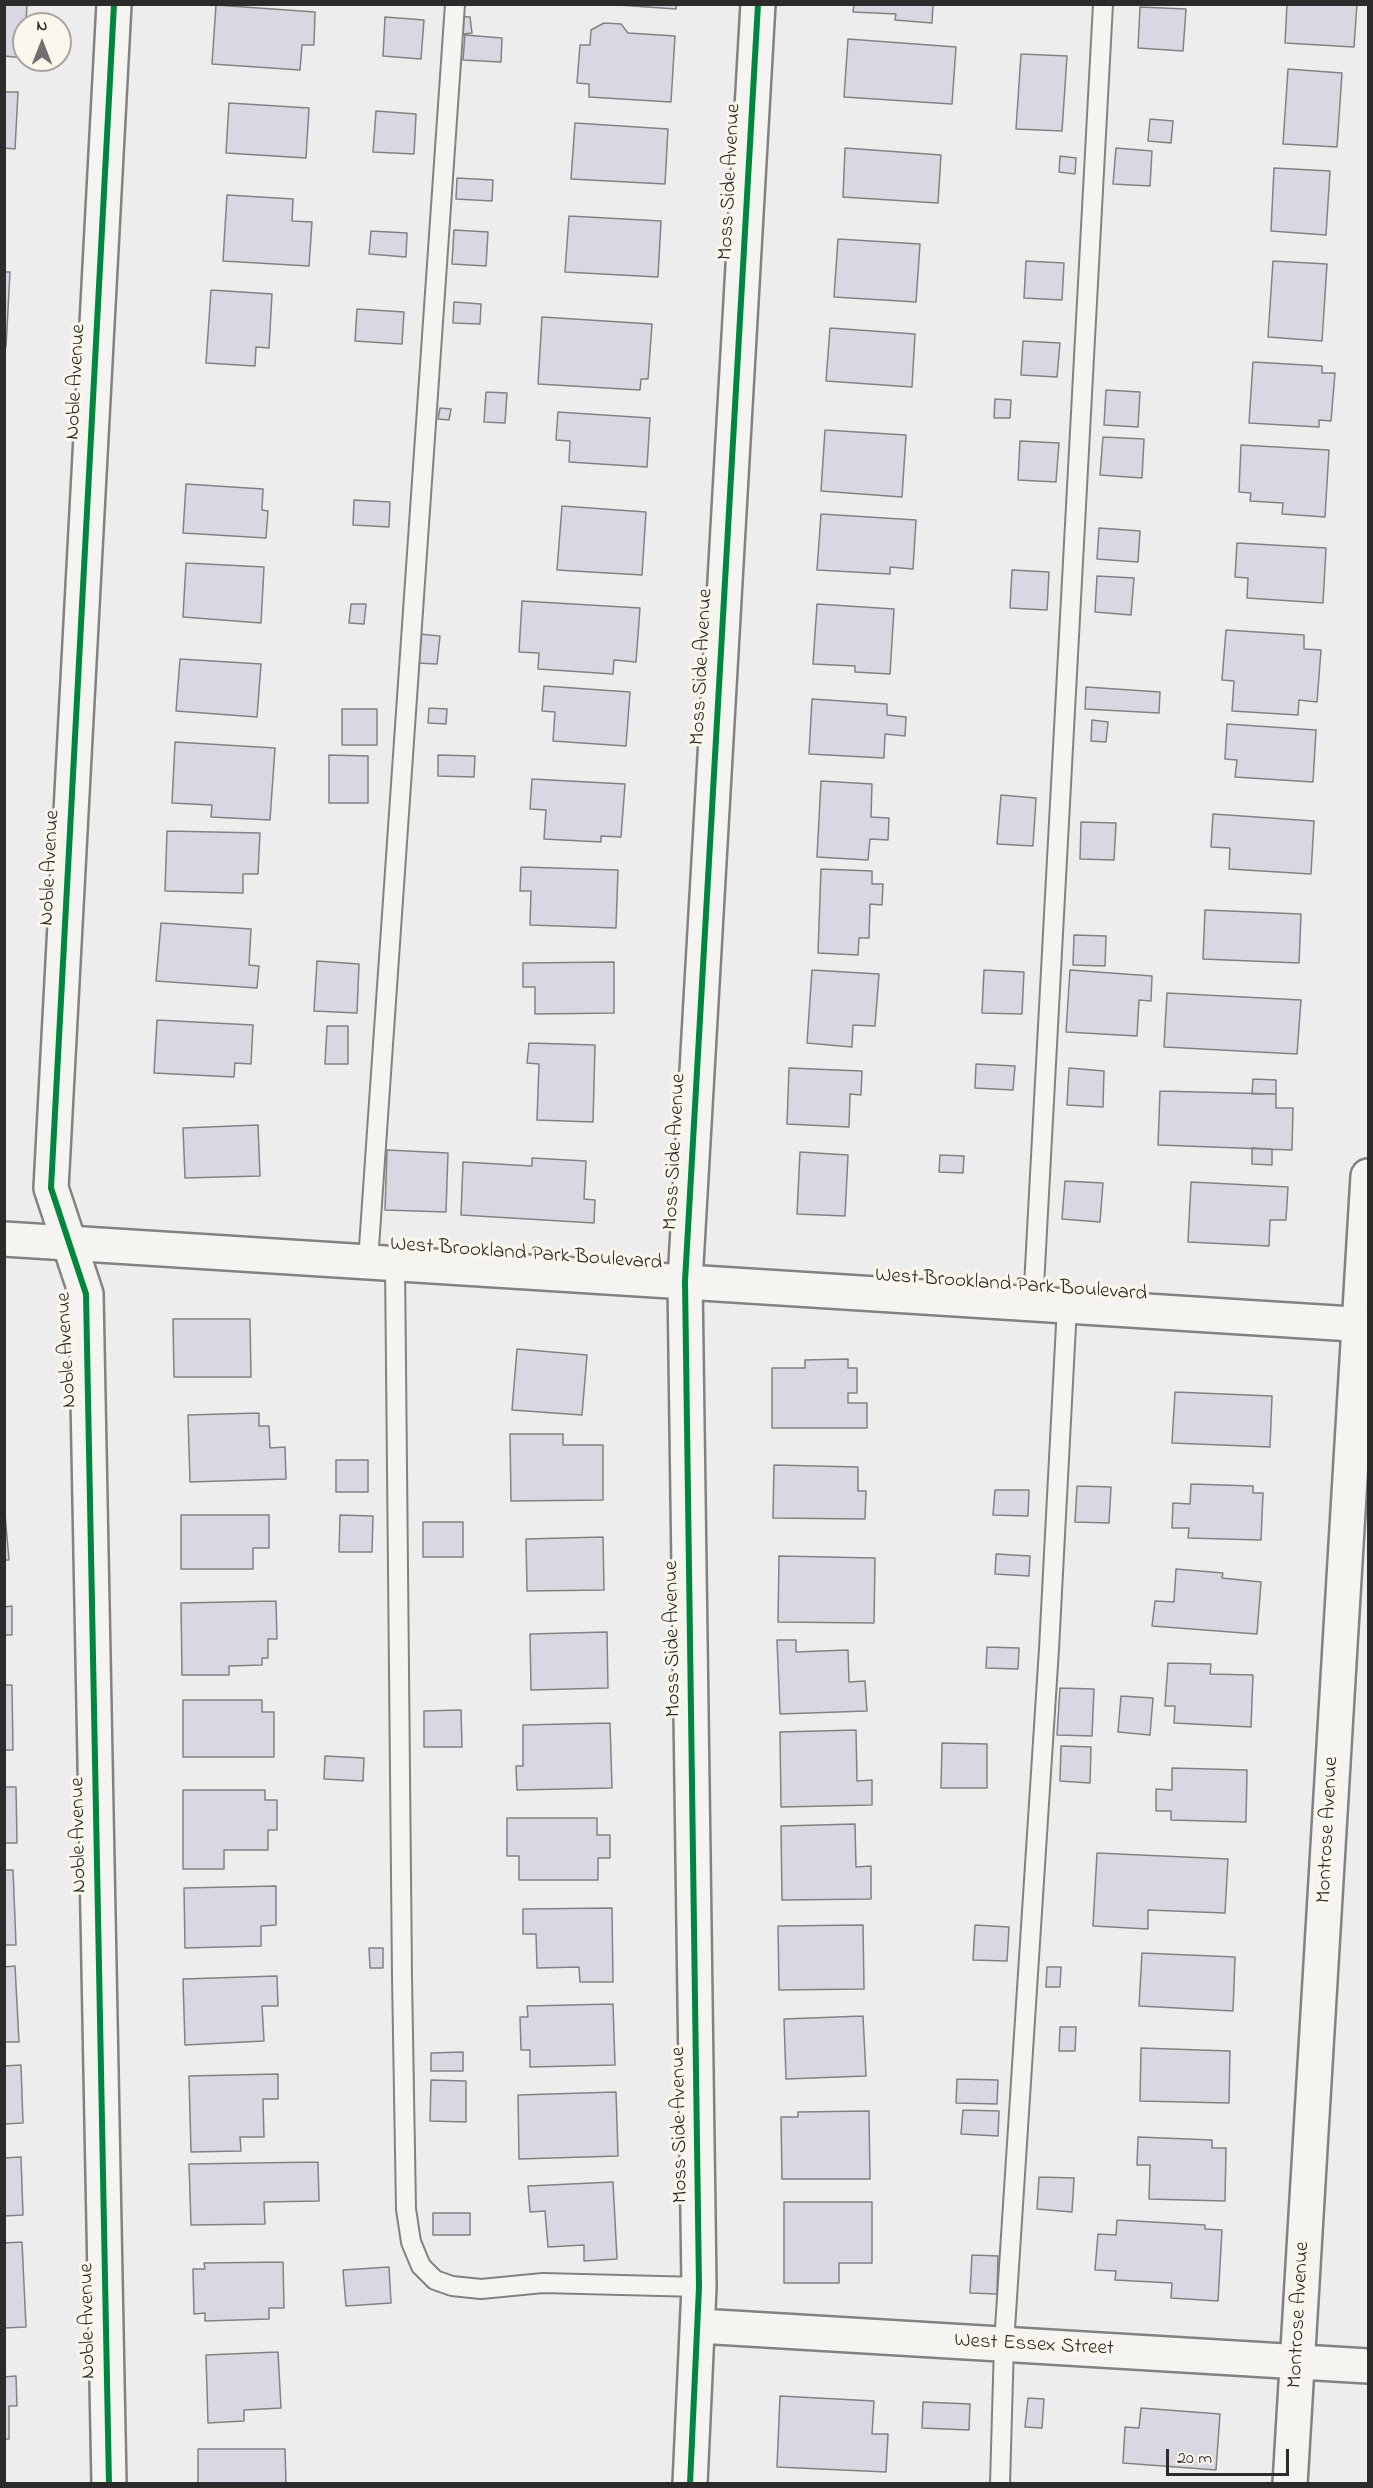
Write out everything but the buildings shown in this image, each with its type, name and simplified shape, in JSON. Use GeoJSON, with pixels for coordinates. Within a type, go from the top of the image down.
{"type":"FeatureCollection","features":[{"type":"Feature","properties":{"kind":"street","name":"Noble Avenue"},"geometry":{"type":"LineString","coordinates":[[109,2484],[86,1294],[51,1188],[114,4]]}},
{"type":"Feature","properties":{"kind":"street","name":"Moss Side Avenue"},"geometry":{"type":"LineString","coordinates":[[690,2484],[699,2287],[685,1281],[758,4]]}},
{"type":"Feature","properties":{"kind":"street","name":"Montrose Avenue"},"geometry":{"type":"LineString","coordinates":[[1290,2484],[1364,1324],[1368,1176]]}},
{"type":"Feature","properties":{"kind":"street","name":"West Brookland Park Boulevard"},"geometry":{"type":"LineString","coordinates":[[4,1239],[1364,1324]]}},
{"type":"Feature","properties":{"kind":"street","name":"West Essex Street"},"geometry":{"type":"LineString","coordinates":[[699,2326],[1368,2366]]}},
{"type":"Feature","properties":{"kind":"lane"},"geometry":{"type":"LineString","coordinates":[[455,4],[382,1262],[406,2209],[411,2242],[421,2266],[435,2280],[452,2286],[481,2289],[543,2283],[699,2287]]}},
{"type":"Feature","properties":{"kind":"lane"},"geometry":{"type":"LineString","coordinates":[[1032,1305],[1103,4]]}},
{"type":"Feature","properties":{"kind":"lane"},"geometry":{"type":"LineString","coordinates":[[1000,2484],[1004,2344],[1049,1648],[1067,1306]]}},
{"type":"Feature","properties":{"kind":"cycle path"},"geometry":{"type":"LineString","coordinates":[[109,2484],[86,1294],[51,1188],[114,4]]}},
{"type":"Feature","properties":{"kind":"cycle path"},"geometry":{"type":"LineString","coordinates":[[690,2484],[699,2287],[685,1281],[758,4]]}}]}
